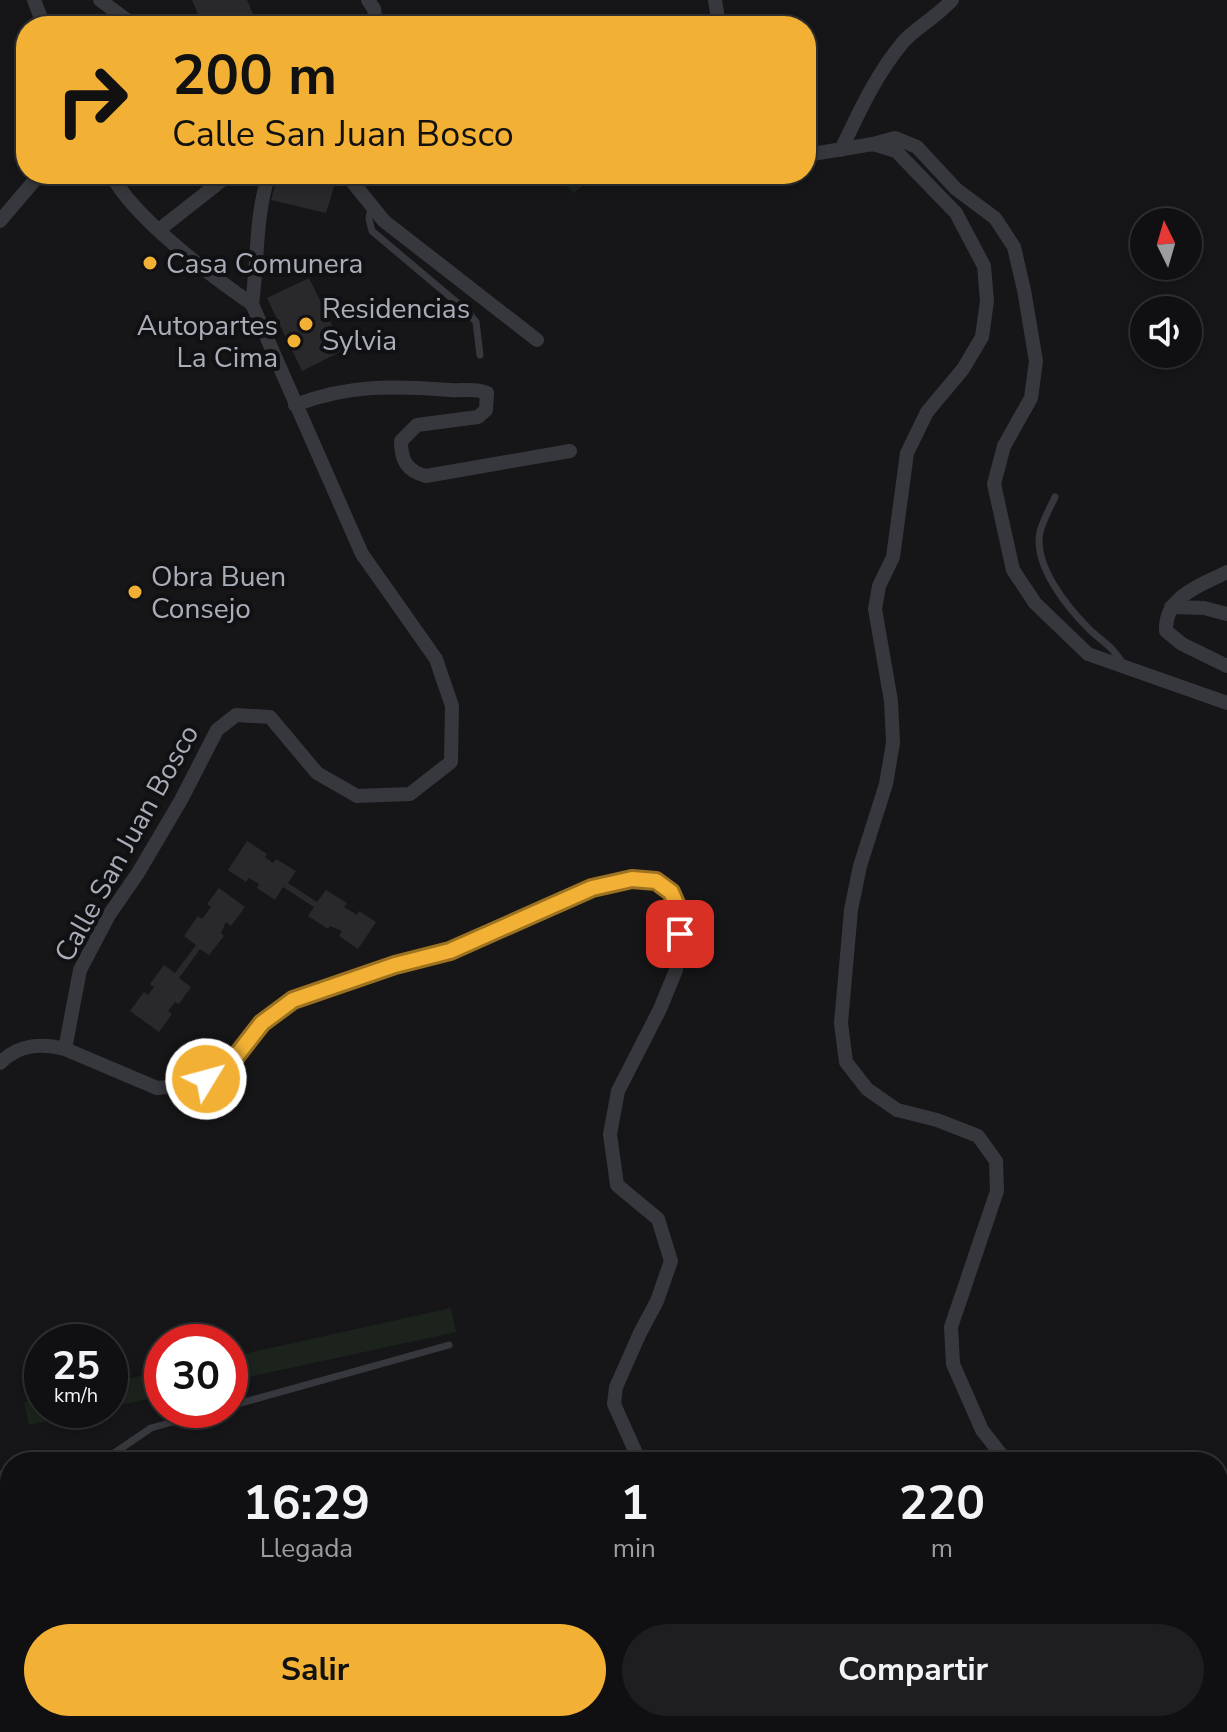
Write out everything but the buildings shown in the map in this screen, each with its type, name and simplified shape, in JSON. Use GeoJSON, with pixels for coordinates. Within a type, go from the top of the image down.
{"type":"FeatureCollection","features":[{"type":"Feature","properties":{"kind":"street"},"geometry":{"type":"LineString","coordinates":[[100,0],[122,16]]}},
{"type":"Feature","properties":{"kind":"street"},"geometry":{"type":"LineString","coordinates":[[841,150],[871,87],[906,39],[952,0]]}},
{"type":"Feature","properties":{"kind":"street"},"geometry":{"type":"LineString","coordinates":[[816,154],[895,138],[917,147],[956,189],[995,218],[1014,247],[1036,361],[1031,398],[1004,446],[994,484],[1013,570],[1035,603],[1088,654],[1227,703]]}},
{"type":"Feature","properties":{"kind":"street"},"geometry":{"type":"LineString","coordinates":[[873,144],[896,151],[956,213],[984,266],[987,301],[982,337],[963,369],[927,412],[907,453],[893,557],[879,586],[875,609],[891,701],[893,743],[886,784],[860,866],[851,910],[841,1023],[846,1062],[867,1089],[897,1110],[937,1120],[978,1136],[996,1161],[997,1191],[951,1327],[953,1364],[982,1430],[999,1452]]}},
{"type":"Feature","properties":{"kind":"street"},"geometry":{"type":"LineString","coordinates":[[0,221],[31,184]]}},
{"type":"Feature","properties":{"kind":"street"},"geometry":{"type":"LineString","coordinates":[[116,184],[120,192],[214,278],[252,304],[266,184]]}},
{"type":"Feature","properties":{"kind":"street"},"geometry":{"type":"LineString","coordinates":[[160,229],[217,184]]}},
{"type":"Feature","properties":{"kind":"street"},"geometry":{"type":"LineString","coordinates":[[354,184],[384,221],[537,340]]}},
{"type":"Feature","properties":{"kind":"street","name":"Calle San Juan Bosco"},"geometry":{"type":"LineString","coordinates":[[65,1049],[80,970],[109,915],[181,800],[217,730],[236,715],[270,717],[317,773],[357,796],[410,794],[451,762],[452,706],[436,659],[362,554],[252,304]]}},
{"type":"Feature","properties":{"kind":"street"},"geometry":{"type":"LineString","coordinates":[[295,405],[321,395],[391,386],[487,393],[486,410],[478,417],[417,425],[401,441],[401,455],[406,465],[414,473],[426,476],[570,451]]}},
{"type":"Feature","properties":{"kind":"street"},"geometry":{"type":"LineString","coordinates":[[1227,572],[1181,596],[1171,607],[1165,621],[1166,631],[1182,644],[1227,666]]}},
{"type":"Feature","properties":{"kind":"street"},"geometry":{"type":"LineString","coordinates":[[1171,607],[1204,608],[1227,614]]}},
{"type":"Feature","properties":{"kind":"street"},"geometry":{"type":"LineString","coordinates":[[0,1063],[7,1055],[24,1046],[48,1045],[65,1049],[157,1088],[189,1085],[223,1073],[262,1023],[293,1000],[395,965],[450,951],[592,888],[632,879],[656,881],[671,892],[679,910],[676,970],[660,1009],[618,1091],[610,1134],[617,1185],[658,1219],[671,1261],[657,1301],[616,1387],[614,1404],[635,1452]]}},
{"type":"Feature","properties":{"kind":"lane"},"geometry":{"type":"LineString","coordinates":[[372,205],[369,219],[372,231],[476,322],[480,355]]}},
{"type":"Feature","properties":{"kind":"lane"},"geometry":{"type":"LineString","coordinates":[[1055,497],[1040,534],[1043,559],[1053,587],[1089,629],[1114,649],[1127,669]]}},
{"type":"Feature","properties":{"kind":"lane"},"geometry":{"type":"LineString","coordinates":[[248,1401],[449,1345]]}},
{"type":"Feature","properties":{"kind":"lane"},"geometry":{"type":"LineString","coordinates":[[116,1452],[151,1428]]}},
{"type":"Feature","properties":{"kind":"shaded area"},"geometry":{"type":"Polygon","coordinates":[[[564,184],[585,184],[574,193],[564,184]]]}},
{"type":"Feature","properties":{"kind":"shaded area"},"geometry":{"type":"Polygon","coordinates":[[[451,1308],[456,1332],[248,1377],[248,1353],[451,1308]]]}},
{"type":"Feature","properties":{"kind":"shaded area"},"geometry":{"type":"Polygon","coordinates":[[[144,1375],[144,1400],[128,1403],[128,1379],[144,1375]]]}},
{"type":"Feature","properties":{"kind":"place","name":"Casa Comunera"},"geometry":{"type":"Point","coordinates":[150,263]}},
{"type":"Feature","properties":{"kind":"place","name":"Residencias Sylvia"},"geometry":{"type":"Point","coordinates":[306,324]}},
{"type":"Feature","properties":{"kind":"place","name":"Autopartes La Cima"},"geometry":{"type":"Point","coordinates":[294,341]}},
{"type":"Feature","properties":{"kind":"place","name":"Obra Buen Consejo"},"geometry":{"type":"Point","coordinates":[135,592]}},
{"type":"Feature","properties":{"kind":"route"},"geometry":{"type":"LineString","coordinates":[[206,1079],[223,1073],[262,1023],[293,1000],[395,965],[450,951],[592,888],[632,879],[656,881],[671,892],[679,910],[680,934]]}}]}
